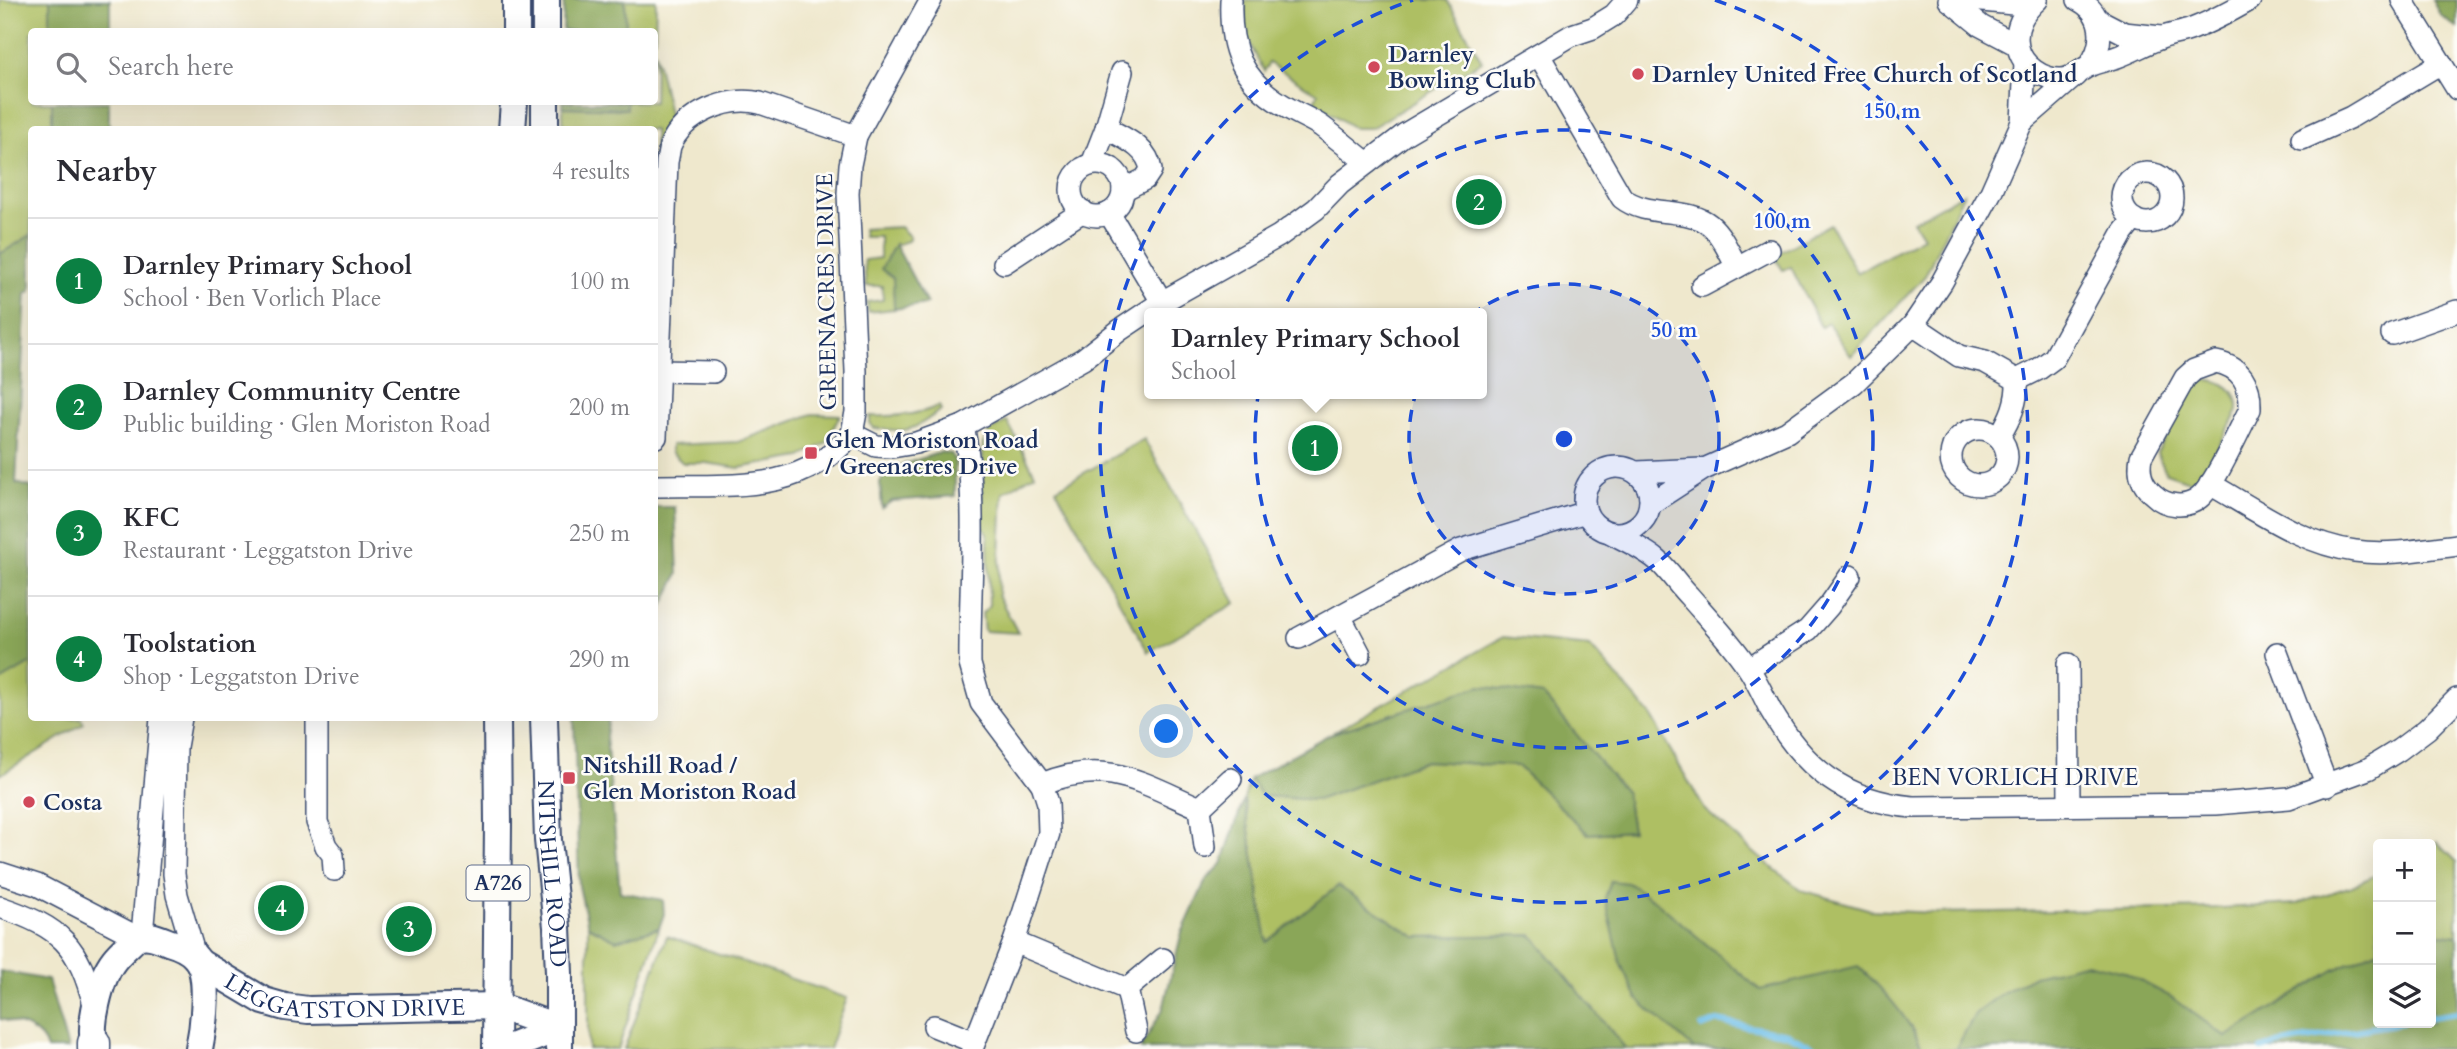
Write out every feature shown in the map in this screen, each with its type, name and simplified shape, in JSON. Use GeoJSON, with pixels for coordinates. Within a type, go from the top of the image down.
{"type":"FeatureCollection","features":[{"type":"Feature","properties":{"kind":"main road"},"geometry":{"type":"LineString","coordinates":[[516,0],[516,28]]}},
{"type":"Feature","properties":{"kind":"main road"},"geometry":{"type":"LineString","coordinates":[[546,0],[546,28]]}},
{"type":"Feature","properties":{"kind":"main road"},"geometry":{"type":"LineString","coordinates":[[512,126],[514,105]]}},
{"type":"Feature","properties":{"kind":"main road"},"geometry":{"type":"LineString","coordinates":[[545,105],[545,126]]}},
{"type":"Feature","properties":{"kind":"main road","name":"NITSHILL ROAD"},"geometry":{"type":"LineString","coordinates":[[496,1049],[497,721]]}},
{"type":"Feature","properties":{"kind":"main road","name":"NITSHILL ROAD"},"geometry":{"type":"LineString","coordinates":[[544,721],[548,840],[559,961],[559,1039]]}},
{"type":"Feature","properties":{"kind":"main road"},"geometry":{"type":"LineString","coordinates":[[95,1047],[94,1008],[107,971],[114,959],[139,936]]}},
{"type":"Feature","properties":{"kind":"main road","name":"LEGGATSTON DRIVE"},"geometry":{"type":"LineString","coordinates":[[139,936],[155,936],[198,959],[264,1001],[285,1007],[308,1010],[498,1006]]}},
{"type":"Feature","properties":{"kind":"main road","name":"LEGGATSTON DRIVE"},"geometry":{"type":"LineString","coordinates":[[198,959],[204,1005],[199,1049]]}},
{"type":"Feature","properties":{"kind":"main road"},"geometry":{"type":"LineString","coordinates":[[498,1006],[559,1039]]}},
{"type":"Feature","properties":{"kind":"main road"},"geometry":{"type":"LineString","coordinates":[[506,1049],[559,1039]]}},
{"type":"Feature","properties":{"kind":"street","name":"GREENACRES DRIVE"},"geometry":{"type":"LineString","coordinates":[[852,434],[856,412],[856,372],[848,193],[850,165],[856,136],[931,0]]}},
{"type":"Feature","properties":{"kind":"street"},"geometry":{"type":"LineString","coordinates":[[1231,0],[1230,22],[1240,62],[1255,85],[1280,104],[1320,126],[1367,163]]}},
{"type":"Feature","properties":{"kind":"street"},"geometry":{"type":"LineString","coordinates":[[1153,308],[1279,236],[1316,209],[1340,184],[1405,134],[1572,35],[1604,22],[1627,0]]}},
{"type":"Feature","properties":{"kind":"street"},"geometry":{"type":"LineString","coordinates":[[1949,0],[2021,54],[2036,72],[2049,78],[2062,79],[2161,37],[2190,30],[2250,0]]}},
{"type":"Feature","properties":{"kind":"street"},"geometry":{"type":"LineString","coordinates":[[1972,0],[2012,4],[2037,0]]}},
{"type":"Feature","properties":{"kind":"street"},"geometry":{"type":"LineString","coordinates":[[1704,469],[1637,472],[1616,466],[1605,468],[1596,474],[1584,492],[1586,512],[1596,526],[1611,533],[1631,530],[1648,511],[1704,469],[1787,432],[1854,383],[1913,325],[1942,282],[1991,192],[2022,122],[2021,54],[2017,27],[2024,12],[2037,0]]}},
{"type":"Feature","properties":{"kind":"street"},"geometry":{"type":"LineString","coordinates":[[2402,0],[2457,89]]}},
{"type":"Feature","properties":{"kind":"street"},"geometry":{"type":"LineString","coordinates":[[2022,122],[2097,55],[2101,30],[2086,6]]}},
{"type":"Feature","properties":{"kind":"street"},"geometry":{"type":"LineString","coordinates":[[2086,6],[2124,33],[2161,37]]}},
{"type":"Feature","properties":{"kind":"street"},"geometry":{"type":"LineString","coordinates":[[1539,55],[1622,198],[1633,206],[1697,218],[1710,225],[1737,267]]}},
{"type":"Feature","properties":{"kind":"street"},"geometry":{"type":"LineString","coordinates":[[2302,139],[2351,117],[2441,63]]}},
{"type":"Feature","properties":{"kind":"street"},"geometry":{"type":"LineString","coordinates":[[1092,164],[1106,128],[1122,72]]}},
{"type":"Feature","properties":{"kind":"street"},"geometry":{"type":"LineString","coordinates":[[658,393],[667,162],[671,145],[679,133],[715,106],[745,101],[760,103],[856,136]]}},
{"type":"Feature","properties":{"kind":"street"},"geometry":{"type":"LineString","coordinates":[[1106,128],[1137,145],[1150,164],[1151,170],[1144,179],[1123,190]]}},
{"type":"Feature","properties":{"kind":"street"},"geometry":{"type":"LineString","coordinates":[[1092,164],[1110,167],[1122,181],[1123,190],[1121,200],[1109,213],[1096,216],[1083,211],[1073,200],[1072,185],[1079,171],[1092,164]]}},
{"type":"Feature","properties":{"kind":"street"},"geometry":{"type":"LineString","coordinates":[[1004,263],[1083,211]]}},
{"type":"Feature","properties":{"kind":"street"},"geometry":{"type":"LineString","coordinates":[[1109,213],[1162,302]]}},
{"type":"Feature","properties":{"kind":"street"},"geometry":{"type":"LineString","coordinates":[[2017,380],[2054,358],[2123,233],[2134,219]]}},
{"type":"Feature","properties":{"kind":"street"},"geometry":{"type":"LineString","coordinates":[[1702,286],[1769,250]]}},
{"type":"Feature","properties":{"kind":"street"},"geometry":{"type":"LineString","coordinates":[[2392,334],[2457,311]]}},
{"type":"Feature","properties":{"kind":"street"},"geometry":{"type":"LineString","coordinates":[[658,486],[714,487],[779,480],[805,472],[823,461],[839,450],[852,434],[876,446],[892,447],[916,443],[964,426],[1083,359],[1144,314]]}},
{"type":"Feature","properties":{"kind":"street"},"geometry":{"type":"LineString","coordinates":[[1913,325],[1959,356],[1985,362],[2017,380]]}},
{"type":"Feature","properties":{"kind":"street"},"geometry":{"type":"LineString","coordinates":[[2216,362],[2235,369],[2247,384],[2251,396],[2250,409],[2210,484],[2200,498],[2192,502],[2170,504],[2156,498],[2148,490],[2138,469],[2141,457],[2185,378],[2194,370],[2216,362]]}},
{"type":"Feature","properties":{"kind":"street"},"geometry":{"type":"LineString","coordinates":[[659,371],[713,372]]}},
{"type":"Feature","properties":{"kind":"street"},"geometry":{"type":"LineString","coordinates":[[1999,437],[2018,396],[2017,380]]}},
{"type":"Feature","properties":{"kind":"street"},"geometry":{"type":"LineString","coordinates":[[934,1026],[973,1045],[1014,942],[1049,833],[1048,803],[1042,784],[981,703],[975,685],[970,650],[971,486],[964,426]]}},
{"type":"Feature","properties":{"kind":"street"},"geometry":{"type":"LineString","coordinates":[[1637,472],[1648,486],[1648,511]]}},
{"type":"Feature","properties":{"kind":"street"},"geometry":{"type":"LineString","coordinates":[[2210,484],[2312,541],[2339,548],[2380,552],[2457,545]]}},
{"type":"Feature","properties":{"kind":"street","name":"BEN VORLICH DRIVE"},"geometry":{"type":"LineString","coordinates":[[1648,511],[1649,538],[1657,560]]}},
{"type":"Feature","properties":{"kind":"street"},"geometry":{"type":"LineString","coordinates":[[1299,638],[1461,550],[1492,538],[1586,512]]}},
{"type":"Feature","properties":{"kind":"street","name":"BEN VORLICH DRIVE"},"geometry":{"type":"LineString","coordinates":[[1611,533],[1657,560],[1726,638],[1749,668],[1772,711],[1807,761],[1826,778],[1872,801],[1913,807],[2252,803],[2289,798],[2368,769],[2427,729],[2457,700]]}},
{"type":"Feature","properties":{"kind":"street"},"geometry":{"type":"LineString","coordinates":[[1749,668],[1808,630],[1850,576]]}},
{"type":"Feature","properties":{"kind":"street"},"geometry":{"type":"LineString","coordinates":[[1340,616],[1360,654]]}},
{"type":"Feature","properties":{"kind":"street"},"geometry":{"type":"LineString","coordinates":[[2277,653],[2327,786]]}},
{"type":"Feature","properties":{"kind":"street"},"geometry":{"type":"LineString","coordinates":[[2068,664],[2069,804]]}},
{"type":"Feature","properties":{"kind":"street"},"geometry":{"type":"LineString","coordinates":[[139,936],[161,721]]}},
{"type":"Feature","properties":{"kind":"street"},"geometry":{"type":"LineString","coordinates":[[180,721],[176,747],[174,874],[177,895],[198,959]]}},
{"type":"Feature","properties":{"kind":"street"},"geometry":{"type":"LineString","coordinates":[[317,721],[317,822],[333,855],[334,870]]}},
{"type":"Feature","properties":{"kind":"street"},"geometry":{"type":"LineString","coordinates":[[1042,784],[1071,774],[1097,771],[1111,773],[1200,808]]}},
{"type":"Feature","properties":{"kind":"street"},"geometry":{"type":"LineString","coordinates":[[1200,808],[1231,779]]}},
{"type":"Feature","properties":{"kind":"street"},"geometry":{"type":"LineString","coordinates":[[1200,808],[1205,847]]}},
{"type":"Feature","properties":{"kind":"street","name":"LEGGATSTON DRIVE"},"geometry":{"type":"LineString","coordinates":[[0,873],[37,885],[139,936]]}},
{"type":"Feature","properties":{"kind":"street"},"geometry":{"type":"LineString","coordinates":[[0,906],[31,917],[73,950],[86,976],[94,1008]]}},
{"type":"Feature","properties":{"kind":"street"},"geometry":{"type":"LineString","coordinates":[[1014,942],[1127,989]]}},
{"type":"Feature","properties":{"kind":"street"},"geometry":{"type":"LineString","coordinates":[[1127,989],[1163,959]]}},
{"type":"Feature","properties":{"kind":"street"},"geometry":{"type":"LineString","coordinates":[[1127,989],[1136,1031]]}},
{"type":"Feature","properties":{"kind":"green space"},"geometry":{"type":"Polygon","coordinates":[[[0,0],[50,0],[50,28],[28,28],[28,105],[52,105],[52,126],[28,126],[28,237],[0,254],[0,0]]]}},
{"type":"Feature","properties":{"kind":"green space"},"geometry":{"type":"Polygon","coordinates":[[[50,0],[110,0],[110,28],[50,28],[50,0]]]}},
{"type":"Feature","properties":{"kind":"green space"},"geometry":{"type":"Polygon","coordinates":[[[564,0],[625,0],[626,28],[563,28],[564,0]]]}},
{"type":"Feature","properties":{"kind":"green space"},"geometry":{"type":"Polygon","coordinates":[[[625,0],[656,0],[655,28],[626,28],[625,0]]]}},
{"type":"Feature","properties":{"kind":"green space","name":"Darnley Bowling Club"},"geometry":{"type":"Polygon","coordinates":[[[1245,0],[1447,0],[1482,61],[1371,128],[1354,128],[1314,102],[1318,94],[1269,63],[1264,71],[1245,35],[1245,0]]]}},
{"type":"Feature","properties":{"kind":"green space"},"geometry":{"type":"Polygon","coordinates":[[[2432,0],[2457,0],[2457,28],[2440,15],[2432,0]]]}},
{"type":"Feature","properties":{"kind":"green space"},"geometry":{"type":"Polygon","coordinates":[[[658,64],[670,118],[658,140],[658,126],[563,126],[563,107],[627,109],[627,105],[658,105],[658,64]]]}},
{"type":"Feature","properties":{"kind":"green space"},"geometry":{"type":"Polygon","coordinates":[[[52,105],[109,105],[109,126],[52,126],[52,105]]]}},
{"type":"Feature","properties":{"kind":"green space"},"geometry":{"type":"Polygon","coordinates":[[[627,105],[627,109],[563,107],[627,105]]]}},
{"type":"Feature","properties":{"kind":"green space"},"geometry":{"type":"Polygon","coordinates":[[[1964,193],[1925,276],[1851,356],[1828,323],[1821,327],[1791,267],[1783,270],[1774,256],[1830,224],[1857,273],[1923,237],[1913,221],[1964,193]]]}},
{"type":"Feature","properties":{"kind":"green space"},"geometry":{"type":"Polygon","coordinates":[[[900,227],[910,237],[908,241],[895,245],[894,309],[868,312],[867,302],[883,300],[882,286],[866,286],[864,260],[880,258],[880,237],[864,237],[863,229],[900,227]]]}},
{"type":"Feature","properties":{"kind":"green space"},"geometry":{"type":"Polygon","coordinates":[[[28,237],[28,292],[16,483],[28,486],[28,665],[0,681],[0,254],[28,237]]]}},
{"type":"Feature","properties":{"kind":"green space"},"geometry":{"type":"Polygon","coordinates":[[[895,244],[927,304],[894,309],[893,278],[881,269],[895,244]]]}},
{"type":"Feature","properties":{"kind":"green space"},"geometry":{"type":"Polygon","coordinates":[[[2205,379],[2229,388],[2236,397],[2238,411],[2200,480],[2192,482],[2166,473],[2157,453],[2195,383],[2205,379]]]}},
{"type":"Feature","properties":{"kind":"green space"},"geometry":{"type":"Polygon","coordinates":[[[939,406],[941,410],[910,429],[874,428],[870,423],[870,416],[905,415],[939,406]]]}},
{"type":"Feature","properties":{"kind":"green space"},"geometry":{"type":"Polygon","coordinates":[[[812,414],[840,415],[826,443],[801,457],[739,468],[683,463],[671,452],[671,445],[738,442],[812,414]]]}},
{"type":"Feature","properties":{"kind":"green space"},"geometry":{"type":"Polygon","coordinates":[[[1007,421],[1035,474],[1003,493],[998,595],[1018,633],[984,631],[982,613],[989,606],[988,535],[982,525],[983,444],[990,431],[1007,421]]]}},
{"type":"Feature","properties":{"kind":"green space"},"geometry":{"type":"Polygon","coordinates":[[[1144,439],[1236,603],[1148,652],[1056,489],[1144,439]]]}},
{"type":"Feature","properties":{"kind":"green space"},"geometry":{"type":"Polygon","coordinates":[[[941,452],[951,454],[955,461],[955,496],[892,501],[882,508],[880,482],[888,469],[941,452]]]}},
{"type":"Feature","properties":{"kind":"green space"},"geometry":{"type":"Polygon","coordinates":[[[658,507],[675,507],[678,574],[658,617],[658,507]]]}},
{"type":"Feature","properties":{"kind":"green space"},"geometry":{"type":"Polygon","coordinates":[[[1503,637],[1590,646],[1649,713],[1705,810],[1801,890],[1871,910],[1935,913],[2222,908],[2296,904],[2373,876],[2373,1028],[2436,1028],[2437,842],[2457,862],[2457,1049],[1626,1049],[1532,935],[1416,937],[1338,886],[1267,943],[1244,799],[1250,779],[1262,796],[1317,800],[1425,761],[1518,766],[1588,834],[1632,831],[1626,793],[1480,686],[1330,734],[1503,637]]]}},
{"type":"Feature","properties":{"kind":"green space"},"geometry":{"type":"Polygon","coordinates":[[[28,665],[28,721],[84,723],[0,775],[0,681],[28,665]]]}},
{"type":"Feature","properties":{"kind":"green space"},"geometry":{"type":"Polygon","coordinates":[[[1480,686],[1543,695],[1626,793],[1632,831],[1588,834],[1518,766],[1425,761],[1317,800],[1262,796],[1250,779],[1330,734],[1480,686]]]}},
{"type":"Feature","properties":{"kind":"green space"},"geometry":{"type":"Polygon","coordinates":[[[574,721],[608,721],[606,736],[620,892],[663,900],[664,914],[659,928],[616,940],[588,926],[579,886],[574,721]]]}},
{"type":"Feature","properties":{"kind":"green space"},"geometry":{"type":"Polygon","coordinates":[[[1244,799],[1267,942],[1338,886],[1416,937],[1532,935],[1626,1049],[1140,1049],[1163,1009],[1181,935],[1206,880],[1222,864],[1244,799]]]}},
{"type":"Feature","properties":{"kind":"green space"},"geometry":{"type":"Polygon","coordinates":[[[1611,881],[1628,883],[1658,903],[1760,990],[1858,966],[1895,1004],[1923,1049],[1694,1049],[1638,1000],[1621,965],[1605,898],[1611,881]]]}},
{"type":"Feature","properties":{"kind":"green space"},"geometry":{"type":"Polygon","coordinates":[[[588,926],[616,940],[659,928],[618,1049],[588,1049],[588,926]]]}},
{"type":"Feature","properties":{"kind":"green space"},"geometry":{"type":"Polygon","coordinates":[[[2436,935],[2457,936],[2457,1049],[1956,1049],[1975,1014],[2002,993],[2034,976],[2087,963],[2124,972],[2173,998],[2226,1037],[2334,970],[2373,952],[2373,1028],[2436,1028],[2436,935]]]}},
{"type":"Feature","properties":{"kind":"green space"},"geometry":{"type":"Polygon","coordinates":[[[667,936],[847,998],[829,1049],[624,1049],[667,936]]]}},
{"type":"Feature","properties":{"kind":"green space"},"geometry":{"type":"Polygon","coordinates":[[[0,971],[48,980],[68,1049],[47,1049],[35,1032],[0,1019],[0,971]]]}},
{"type":"Feature","properties":{"kind":"waterway"},"geometry":{"type":"LineString","coordinates":[[2436,1016],[2457,1013]]}},
{"type":"Feature","properties":{"kind":"waterway"},"geometry":{"type":"LineString","coordinates":[[1702,1027],[1717,1021],[1787,1034],[1818,1049]]}},
{"type":"Feature","properties":{"kind":"waterway"},"geometry":{"type":"LineString","coordinates":[[2262,1049],[2373,1028]]}},
{"type":"Feature","properties":{"kind":"place","name":"Darnley Bowling Club"},"geometry":{"type":"Point","coordinates":[1374,67]}},
{"type":"Feature","properties":{"kind":"place","name":"Darnley United Free Church of Scotland"},"geometry":{"type":"Point","coordinates":[1638,74]}},
{"type":"Feature","properties":{"kind":"place","name":"Darnley Community Centre"},"geometry":{"type":"Point","coordinates":[1479,202]}},
{"type":"Feature","properties":{"kind":"place","name":"Darnley Primary School"},"geometry":{"type":"Point","coordinates":[1315,448]}},
{"type":"Feature","properties":{"kind":"place","name":"Glen Moriston Road / Greenacres Drive"},"geometry":{"type":"Point","coordinates":[811,453]}},
{"type":"Feature","properties":{"kind":"place","name":"Nitshill Road / Glen Moriston Road"},"geometry":{"type":"Point","coordinates":[569,778]}},
{"type":"Feature","properties":{"kind":"place","name":"Costa"},"geometry":{"type":"Point","coordinates":[29,802]}},
{"type":"Feature","properties":{"kind":"place","name":"Toolstation"},"geometry":{"type":"Point","coordinates":[281,908]}},
{"type":"Feature","properties":{"kind":"place","name":"KFC"},"geometry":{"type":"Point","coordinates":[409,929]}}]}
